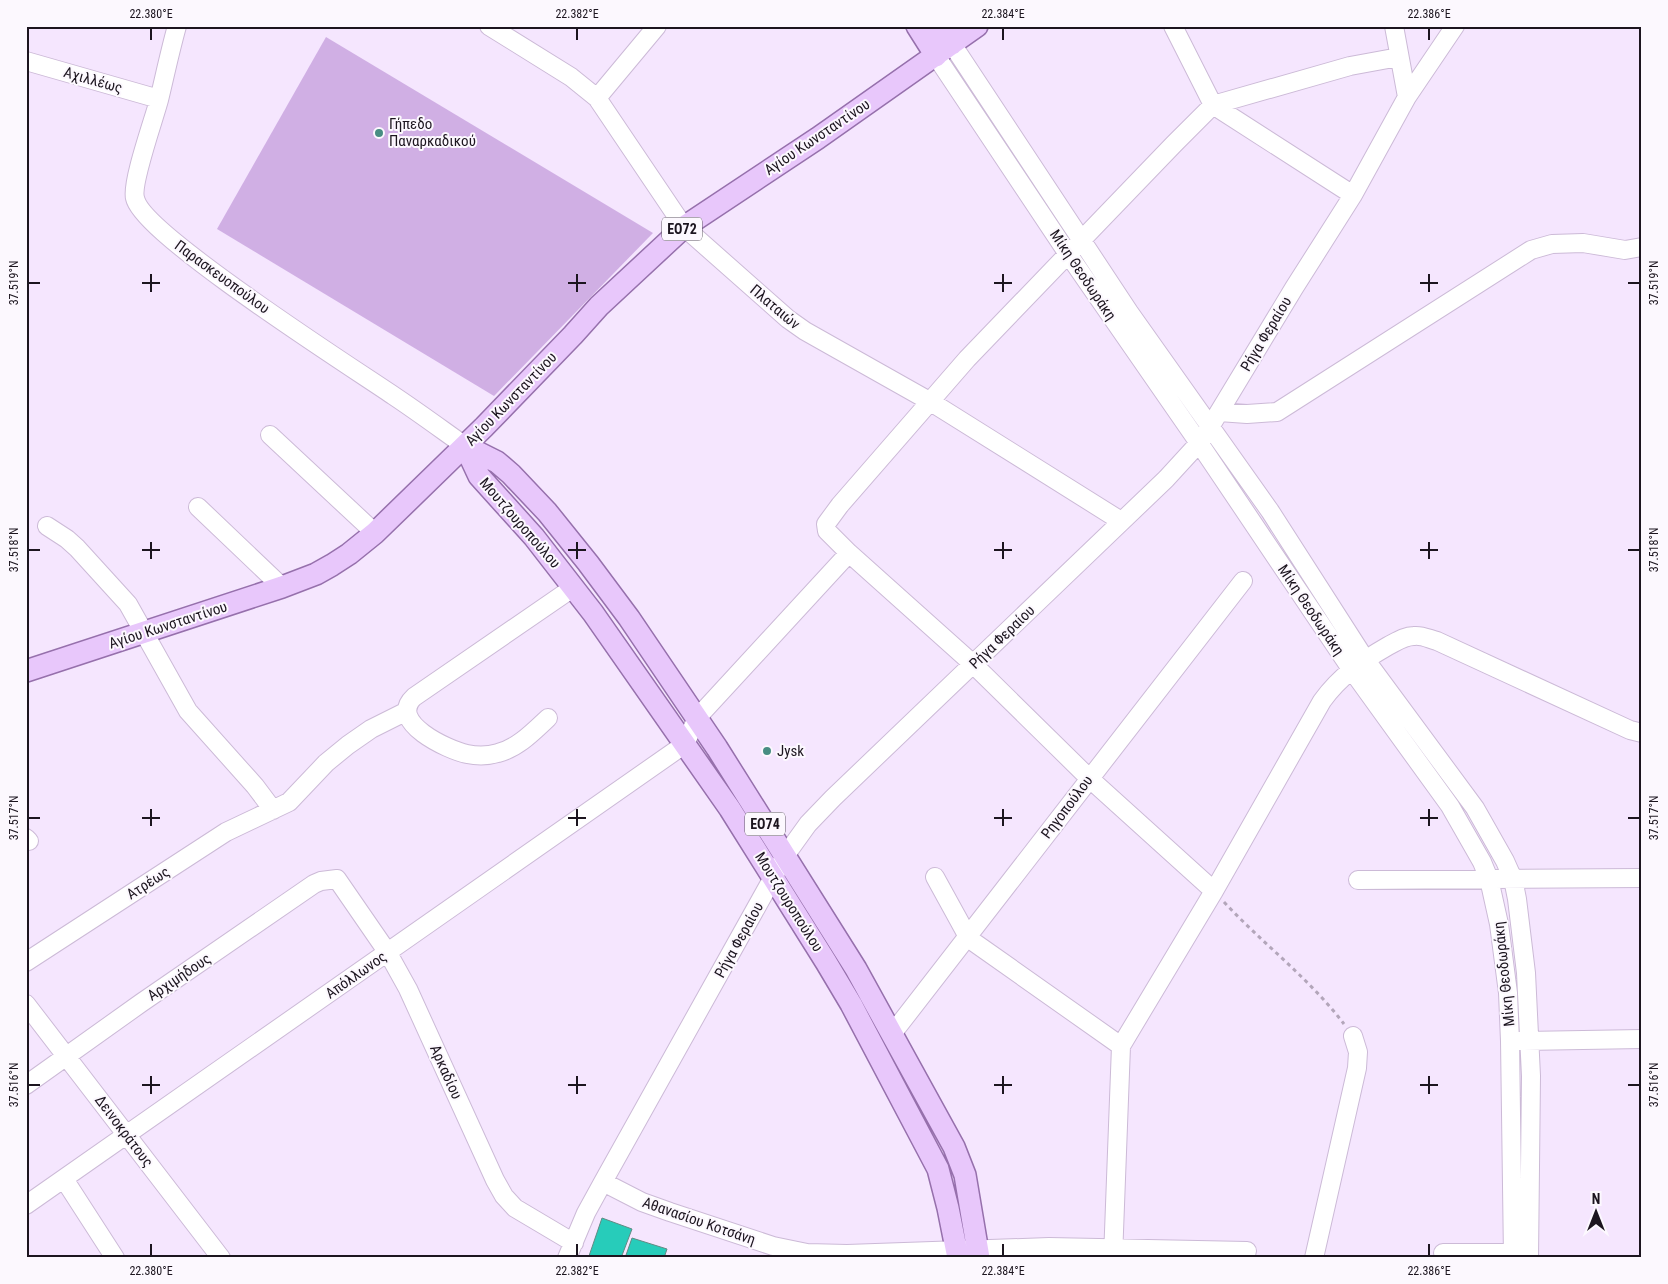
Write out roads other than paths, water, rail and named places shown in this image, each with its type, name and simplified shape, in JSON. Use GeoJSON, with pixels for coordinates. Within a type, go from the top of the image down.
{"type":"FeatureCollection","features":[{"type":"Feature","properties":{"kind":"main road","name":"Μίκη Θεοδωράκη"},"geometry":{"type":"LineString","coordinates":[[917,26],[944,50]]}},
{"type":"Feature","properties":{"kind":"main road","name":"Μίκη Θεοδωράκη"},"geometry":{"type":"LineString","coordinates":[[940,26],[944,50]]}},
{"type":"Feature","properties":{"kind":"main road","name":"ΕΟ72"},"geometry":{"type":"LineString","coordinates":[[944,50],[977,26]]}},
{"type":"Feature","properties":{"kind":"main road","name":"Αγίου Κωνσταντίνου"},"geometry":{"type":"LineString","coordinates":[[26,672],[282,587],[332,565],[349,554],[376,533],[465,446],[599,306],[684,227],[944,50]]}},
{"type":"Feature","properties":{"kind":"main road","name":"Μουτζουροπούλου"},"geometry":{"type":"LineString","coordinates":[[465,446],[479,476],[534,537],[574,587],[730,809],[851,1004],[930,1152],[943,1184],[957,1254]]}},
{"type":"Feature","properties":{"kind":"main road","name":"Μουτζουροπούλου"},"geometry":{"type":"LineString","coordinates":[[465,446],[497,462],[511,474],[546,512],[588,563],[697,718],[785,856],[856,969],[954,1148],[963,1169],[979,1253]]}},
{"type":"Feature","properties":{"kind":"street","name":"Παρασκευοπούλου"},"geometry":{"type":"LineString","coordinates":[[177,26],[134,190],[137,206],[171,240],[270,312],[465,446]]}},
{"type":"Feature","properties":{"kind":"street","name":"Πλαταιών"},"geometry":{"type":"LineString","coordinates":[[489,26],[572,77],[597,98],[684,227],[788,320],[804,331],[931,402],[1121,521]]}},
{"type":"Feature","properties":{"kind":"street"},"geometry":{"type":"LineString","coordinates":[[597,98],[657,26]]}},
{"type":"Feature","properties":{"kind":"street"},"geometry":{"type":"LineString","coordinates":[[1172,26],[1213,105],[1353,195]]}},
{"type":"Feature","properties":{"kind":"street"},"geometry":{"type":"LineString","coordinates":[[1394,26],[1407,97]]}},
{"type":"Feature","properties":{"kind":"street","name":"Ρήγα Φεραίου"},"geometry":{"type":"LineString","coordinates":[[570,1250],[586,1213],[785,856],[808,824],[1166,479],[1199,443],[1353,195],[1407,97],[1455,26]]}},
{"type":"Feature","properties":{"kind":"street","name":"Μίκη Θεοδωράκη"},"geometry":{"type":"LineString","coordinates":[[944,50],[1082,240],[1129,312],[1270,511],[1358,664],[1475,808],[1487,827],[1513,879],[1521,921],[1530,1040],[1521,1255]]}},
{"type":"Feature","properties":{"kind":"street","name":"Μίκη Θεοδωράκη"},"geometry":{"type":"LineString","coordinates":[[944,50],[1068,254],[1199,443],[1358,664],[1450,806],[1482,862],[1489,879],[1505,962],[1521,1255]]}},
{"type":"Feature","properties":{"kind":"street"},"geometry":{"type":"LineString","coordinates":[[1214,891],[1089,778],[973,664],[849,553],[827,531],[826,524],[840,504],[967,359],[1213,105],[1350,66],[1399,57]]}},
{"type":"Feature","properties":{"kind":"street","name":"Αχιλλέως"},"geometry":{"type":"LineString","coordinates":[[26,61],[159,99]]}},
{"type":"Feature","properties":{"kind":"street"},"geometry":{"type":"LineString","coordinates":[[1219,412],[1247,414],[1277,412],[1531,250],[1552,244],[1583,243],[1625,250],[1642,246]]}},
{"type":"Feature","properties":{"kind":"street"},"geometry":{"type":"LineString","coordinates":[[270,435],[376,533]]}},
{"type":"Feature","properties":{"kind":"street"},"geometry":{"type":"LineString","coordinates":[[198,507],[282,587]]}},
{"type":"Feature","properties":{"kind":"street"},"geometry":{"type":"LineString","coordinates":[[47,526],[67,538],[131,608],[188,711],[255,786],[273,810]]}},
{"type":"Feature","properties":{"kind":"street"},"geometry":{"type":"LineString","coordinates":[[685,744],[697,718],[849,553]]}},
{"type":"Feature","properties":{"kind":"street","name":"Ρηγοπούλου"},"geometry":{"type":"LineString","coordinates":[[892,1034],[1243,580]]}},
{"type":"Feature","properties":{"kind":"street"},"geometry":{"type":"LineString","coordinates":[[548,718],[513,747],[499,753],[483,756],[466,754],[429,739],[413,723],[407,711],[410,701],[414,697],[574,587]]}},
{"type":"Feature","properties":{"kind":"street"},"geometry":{"type":"LineString","coordinates":[[1113,1253],[1121,1046],[1214,891],[1317,708],[1332,688],[1358,664],[1403,638],[1422,636],[1437,641],[1630,730],[1642,733]]}},
{"type":"Feature","properties":{"kind":"street","name":"Ατρέως"},"geometry":{"type":"LineString","coordinates":[[26,962],[226,832],[289,802],[326,764],[348,745],[371,730],[407,711]]}},
{"type":"Feature","properties":{"kind":"street","name":"Απόλλωνος"},"geometry":{"type":"LineString","coordinates":[[26,1205],[685,744]]}},
{"type":"Feature","properties":{"kind":"street"},"geometry":{"type":"LineString","coordinates":[[935,877],[968,937],[1121,1046]]}},
{"type":"Feature","properties":{"kind":"street"},"geometry":{"type":"LineString","coordinates":[[1358,880],[1642,878]]}},
{"type":"Feature","properties":{"kind":"street","name":"Αρκαδίου"},"geometry":{"type":"LineString","coordinates":[[337,879],[388,952],[408,989],[504,1196],[515,1208],[570,1250]]}},
{"type":"Feature","properties":{"kind":"street","name":"Αρχιμήδους"},"geometry":{"type":"LineString","coordinates":[[26,1085],[314,884],[337,879]]}},
{"type":"Feature","properties":{"kind":"street","name":"Δεινοκράτους"},"geometry":{"type":"LineString","coordinates":[[26,1004],[220,1258]]}},
{"type":"Feature","properties":{"kind":"street"},"geometry":{"type":"LineString","coordinates":[[1314,1258],[1357,1068],[1358,1052],[1353,1036]]}},
{"type":"Feature","properties":{"kind":"street"},"geometry":{"type":"LineString","coordinates":[[1510,1041],[1642,1039]]}},
{"type":"Feature","properties":{"kind":"street"},"geometry":{"type":"LineString","coordinates":[[64,1179],[115,1258]]}},
{"type":"Feature","properties":{"kind":"street","name":"Αθανασίου Κοτσάνη"},"geometry":{"type":"LineString","coordinates":[[603,1182],[635,1199],[788,1254],[957,1254],[1049,1247],[1113,1253],[1247,1251]]}},
{"type":"Feature","properties":{"kind":"street"},"geometry":{"type":"LineString","coordinates":[[1443,1253],[1521,1255]]}},
{"type":"Feature","properties":{"kind":"place","name":"Γήπεδο Παναρκαδικού"},"geometry":{"type":"Point","coordinates":[379,133]}},
{"type":"Feature","properties":{"kind":"place","name":"Jysk"},"geometry":{"type":"Point","coordinates":[767,751]}}]}
